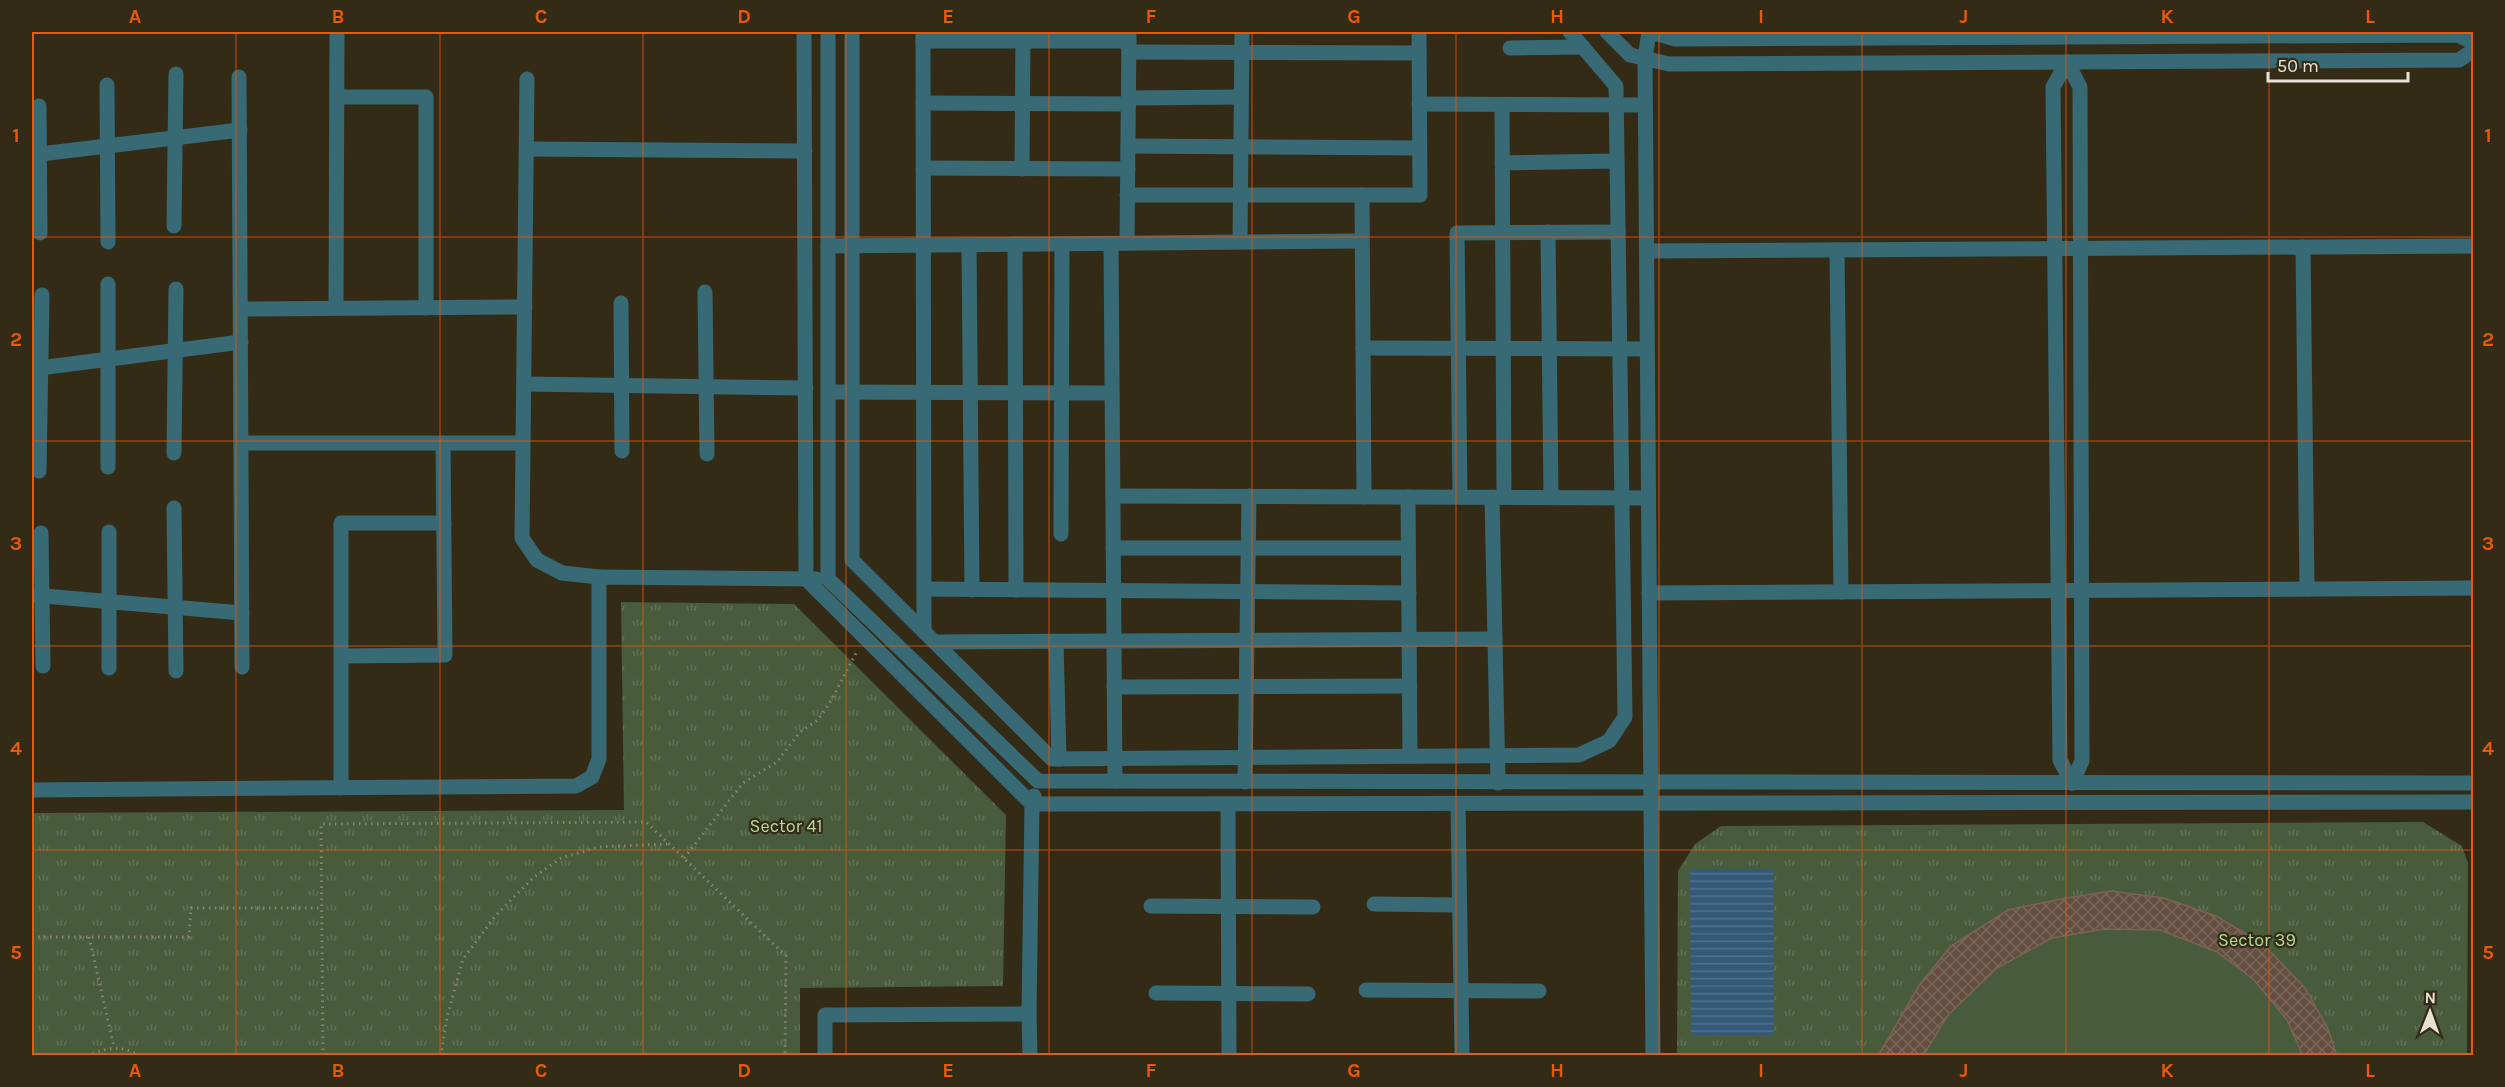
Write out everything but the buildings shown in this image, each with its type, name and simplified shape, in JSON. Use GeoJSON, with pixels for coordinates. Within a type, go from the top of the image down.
{"type":"FeatureCollection","features":[{"type":"Feature","properties":{"kind":"street"},"geometry":{"type":"LineString","coordinates":[[336,308],[337,32]]}},
{"type":"Feature","properties":{"kind":"street"},"geometry":{"type":"LineString","coordinates":[[804,32],[806,579],[1032,804],[1651,805],[2474,802]]}},
{"type":"Feature","properties":{"kind":"street"},"geometry":{"type":"LineString","coordinates":[[828,32],[828,579]]}},
{"type":"Feature","properties":{"kind":"street"},"geometry":{"type":"LineString","coordinates":[[852,32],[852,560],[1052,759],[1580,755],[1609,741],[1625,717],[1616,87],[1570,32]]}},
{"type":"Feature","properties":{"kind":"street"},"geometry":{"type":"LineString","coordinates":[[1240,242],[1242,32]]}},
{"type":"Feature","properties":{"kind":"street"},"geometry":{"type":"LineString","coordinates":[[1127,195],[1420,195],[1419,32]]}},
{"type":"Feature","properties":{"kind":"street"},"geometry":{"type":"LineString","coordinates":[[1607,32],[1629,55],[1669,64],[2459,60],[2474,50]]}},
{"type":"Feature","properties":{"kind":"street"},"geometry":{"type":"LineString","coordinates":[[1653,1056],[1645,105],[1645,58],[1650,32],[1675,39],[1994,34],[2458,36],[2474,43]]}},
{"type":"Feature","properties":{"kind":"street"},"geometry":{"type":"LineString","coordinates":[[930,637],[924,589],[923,36],[1023,36],[1242,52],[1419,52]]}},
{"type":"Feature","properties":{"kind":"street"},"geometry":{"type":"LineString","coordinates":[[1022,169],[1023,36]]}},
{"type":"Feature","properties":{"kind":"street"},"geometry":{"type":"LineString","coordinates":[[1127,243],[1129,42]]}},
{"type":"Feature","properties":{"kind":"street"},"geometry":{"type":"LineString","coordinates":[[1510,48],[1583,47]]}},
{"type":"Feature","properties":{"kind":"street"},"geometry":{"type":"LineString","coordinates":[[2067,62],[2080,87],[2082,761],[2072,783]]}},
{"type":"Feature","properties":{"kind":"street"},"geometry":{"type":"LineString","coordinates":[[2067,62],[2053,87],[2054,249],[2060,760],[2072,783]]}},
{"type":"Feature","properties":{"kind":"street"},"geometry":{"type":"LineString","coordinates":[[174,226],[176,74]]}},
{"type":"Feature","properties":{"kind":"street"},"geometry":{"type":"LineString","coordinates":[[239,77],[242,667]]}},
{"type":"Feature","properties":{"kind":"street"},"geometry":{"type":"LineString","coordinates":[[527,79],[522,538],[537,560],[562,573],[599,577],[828,579],[1038,781],[2474,783]]}},
{"type":"Feature","properties":{"kind":"street"},"geometry":{"type":"LineString","coordinates":[[107,85],[108,242]]}},
{"type":"Feature","properties":{"kind":"street"},"geometry":{"type":"LineString","coordinates":[[337,97],[426,97],[426,308]]}},
{"type":"Feature","properties":{"kind":"street"},"geometry":{"type":"LineString","coordinates":[[923,103],[1022,104],[1241,97]]}},
{"type":"Feature","properties":{"kind":"street"},"geometry":{"type":"LineString","coordinates":[[1419,104],[1645,105]]}},
{"type":"Feature","properties":{"kind":"street"},"geometry":{"type":"LineString","coordinates":[[1498,783],[1495,639],[1503,348],[1502,105]]}},
{"type":"Feature","properties":{"kind":"street"},"geometry":{"type":"LineString","coordinates":[[39,106],[36,154],[40,233]]}},
{"type":"Feature","properties":{"kind":"street"},"geometry":{"type":"LineString","coordinates":[[36,154],[240,130]]}},
{"type":"Feature","properties":{"kind":"street"},"geometry":{"type":"LineString","coordinates":[[1128,146],[1419,148]]}},
{"type":"Feature","properties":{"kind":"street"},"geometry":{"type":"LineString","coordinates":[[526,148],[805,151]]}},
{"type":"Feature","properties":{"kind":"street"},"geometry":{"type":"LineString","coordinates":[[1502,163],[1617,161]]}},
{"type":"Feature","properties":{"kind":"street"},"geometry":{"type":"LineString","coordinates":[[923,168],[1128,169]]}},
{"type":"Feature","properties":{"kind":"street"},"geometry":{"type":"LineString","coordinates":[[1362,195],[1364,496]]}},
{"type":"Feature","properties":{"kind":"street"},"geometry":{"type":"LineString","coordinates":[[1548,232],[1551,497]]}},
{"type":"Feature","properties":{"kind":"street"},"geometry":{"type":"LineString","coordinates":[[1460,497],[1457,233],[1618,232]]}},
{"type":"Feature","properties":{"kind":"street"},"geometry":{"type":"LineString","coordinates":[[828,246],[1362,241]]}},
{"type":"Feature","properties":{"kind":"street"},"geometry":{"type":"LineString","coordinates":[[1015,244],[1016,590]]}},
{"type":"Feature","properties":{"kind":"street"},"geometry":{"type":"LineString","coordinates":[[1061,534],[1062,244]]}},
{"type":"Feature","properties":{"kind":"street"},"geometry":{"type":"LineString","coordinates":[[1111,244],[1115,782]]}},
{"type":"Feature","properties":{"kind":"street"},"geometry":{"type":"LineString","coordinates":[[969,245],[972,590]]}},
{"type":"Feature","properties":{"kind":"street"},"geometry":{"type":"LineString","coordinates":[[1647,251],[2474,246]]}},
{"type":"Feature","properties":{"kind":"street"},"geometry":{"type":"LineString","coordinates":[[2303,248],[2307,589]]}},
{"type":"Feature","properties":{"kind":"street"},"geometry":{"type":"LineString","coordinates":[[1837,250],[1841,592]]}},
{"type":"Feature","properties":{"kind":"street"},"geometry":{"type":"LineString","coordinates":[[108,284],[108,467]]}},
{"type":"Feature","properties":{"kind":"street"},"geometry":{"type":"LineString","coordinates":[[174,453],[176,289]]}},
{"type":"Feature","properties":{"kind":"street"},"geometry":{"type":"LineString","coordinates":[[705,292],[707,454]]}},
{"type":"Feature","properties":{"kind":"street"},"geometry":{"type":"LineString","coordinates":[[39,471],[36,369],[42,295]]}},
{"type":"Feature","properties":{"kind":"street"},"geometry":{"type":"LineString","coordinates":[[621,303],[622,451]]}},
{"type":"Feature","properties":{"kind":"street"},"geometry":{"type":"LineString","coordinates":[[241,309],[525,307]]}},
{"type":"Feature","properties":{"kind":"street"},"geometry":{"type":"LineString","coordinates":[[36,369],[241,342]]}},
{"type":"Feature","properties":{"kind":"street"},"geometry":{"type":"LineString","coordinates":[[1363,348],[1647,349]]}},
{"type":"Feature","properties":{"kind":"street"},"geometry":{"type":"LineString","coordinates":[[524,384],[806,388]]}},
{"type":"Feature","properties":{"kind":"street"},"geometry":{"type":"LineString","coordinates":[[828,392],[1112,393]]}},
{"type":"Feature","properties":{"kind":"street"},"geometry":{"type":"LineString","coordinates":[[241,443],[523,443]]}},
{"type":"Feature","properties":{"kind":"street"},"geometry":{"type":"LineString","coordinates":[[341,656],[445,655],[443,443]]}},
{"type":"Feature","properties":{"kind":"street"},"geometry":{"type":"LineString","coordinates":[[1113,496],[1648,498]]}},
{"type":"Feature","properties":{"kind":"street"},"geometry":{"type":"LineString","coordinates":[[1245,782],[1249,496]]}},
{"type":"Feature","properties":{"kind":"street"},"geometry":{"type":"LineString","coordinates":[[1408,497],[1410,756]]}},
{"type":"Feature","properties":{"kind":"street"},"geometry":{"type":"LineString","coordinates":[[174,508],[176,671]]}},
{"type":"Feature","properties":{"kind":"street"},"geometry":{"type":"LineString","coordinates":[[341,788],[341,523],[444,523]]}},
{"type":"Feature","properties":{"kind":"street"},"geometry":{"type":"LineString","coordinates":[[109,532],[109,668]]}},
{"type":"Feature","properties":{"kind":"street"},"geometry":{"type":"LineString","coordinates":[[41,533],[37,595],[43,666]]}},
{"type":"Feature","properties":{"kind":"street"},"geometry":{"type":"LineString","coordinates":[[1113,548],[1408,548]]}},
{"type":"Feature","properties":{"kind":"street"},"geometry":{"type":"LineString","coordinates":[[32,790],[576,786],[592,777],[599,759],[599,577]]}},
{"type":"Feature","properties":{"kind":"street"},"geometry":{"type":"LineString","coordinates":[[1649,592],[2474,588]]}},
{"type":"Feature","properties":{"kind":"street"},"geometry":{"type":"LineString","coordinates":[[924,589],[1409,593]]}},
{"type":"Feature","properties":{"kind":"street"},"geometry":{"type":"LineString","coordinates":[[37,595],[242,613]]}},
{"type":"Feature","properties":{"kind":"street"},"geometry":{"type":"LineString","coordinates":[[930,637],[1056,642],[1495,639]]}},
{"type":"Feature","properties":{"kind":"street"},"geometry":{"type":"LineString","coordinates":[[1056,642],[1059,759]]}},
{"type":"Feature","properties":{"kind":"street"},"geometry":{"type":"LineString","coordinates":[[1114,687],[1410,686]]}},
{"type":"Feature","properties":{"kind":"street"},"geometry":{"type":"LineString","coordinates":[[1030,1056],[1032,804],[1038,781]]}},
{"type":"Feature","properties":{"kind":"street"},"geometry":{"type":"LineString","coordinates":[[1228,804],[1229,1056]]}},
{"type":"Feature","properties":{"kind":"street"},"geometry":{"type":"LineString","coordinates":[[1458,804],[1462,1056]]}},
{"type":"Feature","properties":{"kind":"street"},"geometry":{"type":"LineString","coordinates":[[1374,904],[1459,905]]}},
{"type":"Feature","properties":{"kind":"street"},"geometry":{"type":"LineString","coordinates":[[1151,906],[1313,907]]}},
{"type":"Feature","properties":{"kind":"street"},"geometry":{"type":"LineString","coordinates":[[1366,990],[1539,992]]}},
{"type":"Feature","properties":{"kind":"street"},"geometry":{"type":"LineString","coordinates":[[1156,993],[1308,994]]}},
{"type":"Feature","properties":{"kind":"street"},"geometry":{"type":"LineString","coordinates":[[825,1056],[825,1015],[1029,1014]]}},
{"type":"Feature","properties":{"kind":"path"},"geometry":{"type":"LineString","coordinates":[[684,858],[743,783],[777,762],[800,732],[818,720],[832,699],[865,637]]}},
{"type":"Feature","properties":{"kind":"path"},"geometry":{"type":"LineString","coordinates":[[322,1056],[321,824],[646,822],[786,956],[786,1056]]}},
{"type":"Feature","properties":{"kind":"path"},"geometry":{"type":"LineString","coordinates":[[441,1056],[447,1017],[463,958],[496,915],[534,878],[561,858],[599,847],[669,844]]}},
{"type":"Feature","properties":{"kind":"path"},"geometry":{"type":"LineString","coordinates":[[32,937],[189,937],[191,908],[320,908]]}},
{"type":"Feature","properties":{"kind":"path"},"geometry":{"type":"LineString","coordinates":[[89,937],[114,1047]]}},
{"type":"Feature","properties":{"kind":"path"},"geometry":{"type":"LineString","coordinates":[[87,1056],[114,1047],[131,1050],[139,1056]]}},
{"type":"Feature","properties":{"kind":"green space","name":"Sector 41"},"geometry":{"type":"Polygon","coordinates":[[[621,602],[794,604],[1006,815],[1003,986],[800,988],[800,1055],[32,1055],[32,813],[624,810],[621,602]]]}},
{"type":"Feature","properties":{"kind":"green space","name":"Sector 39"},"geometry":{"type":"Polygon","coordinates":[[[2423,822],[2462,846],[2468,863],[2467,1055],[1677,1056],[1678,871],[1695,844],[1721,826],[2423,822]]]}},
{"type":"Feature","properties":{"kind":"green space"},"geometry":{"type":"Polygon","coordinates":[[[2104,929],[2160,930],[2217,952],[2254,980],[2287,1020],[2303,1055],[1923,1056],[1948,1015],[1997,968],[2052,938],[2104,929]]]}},
{"type":"Feature","properties":{"kind":"water"},"geometry":{"type":"Polygon","coordinates":[[[1690,869],[1773,869],[1774,1035],[1691,1035],[1690,869]]]}}]}
